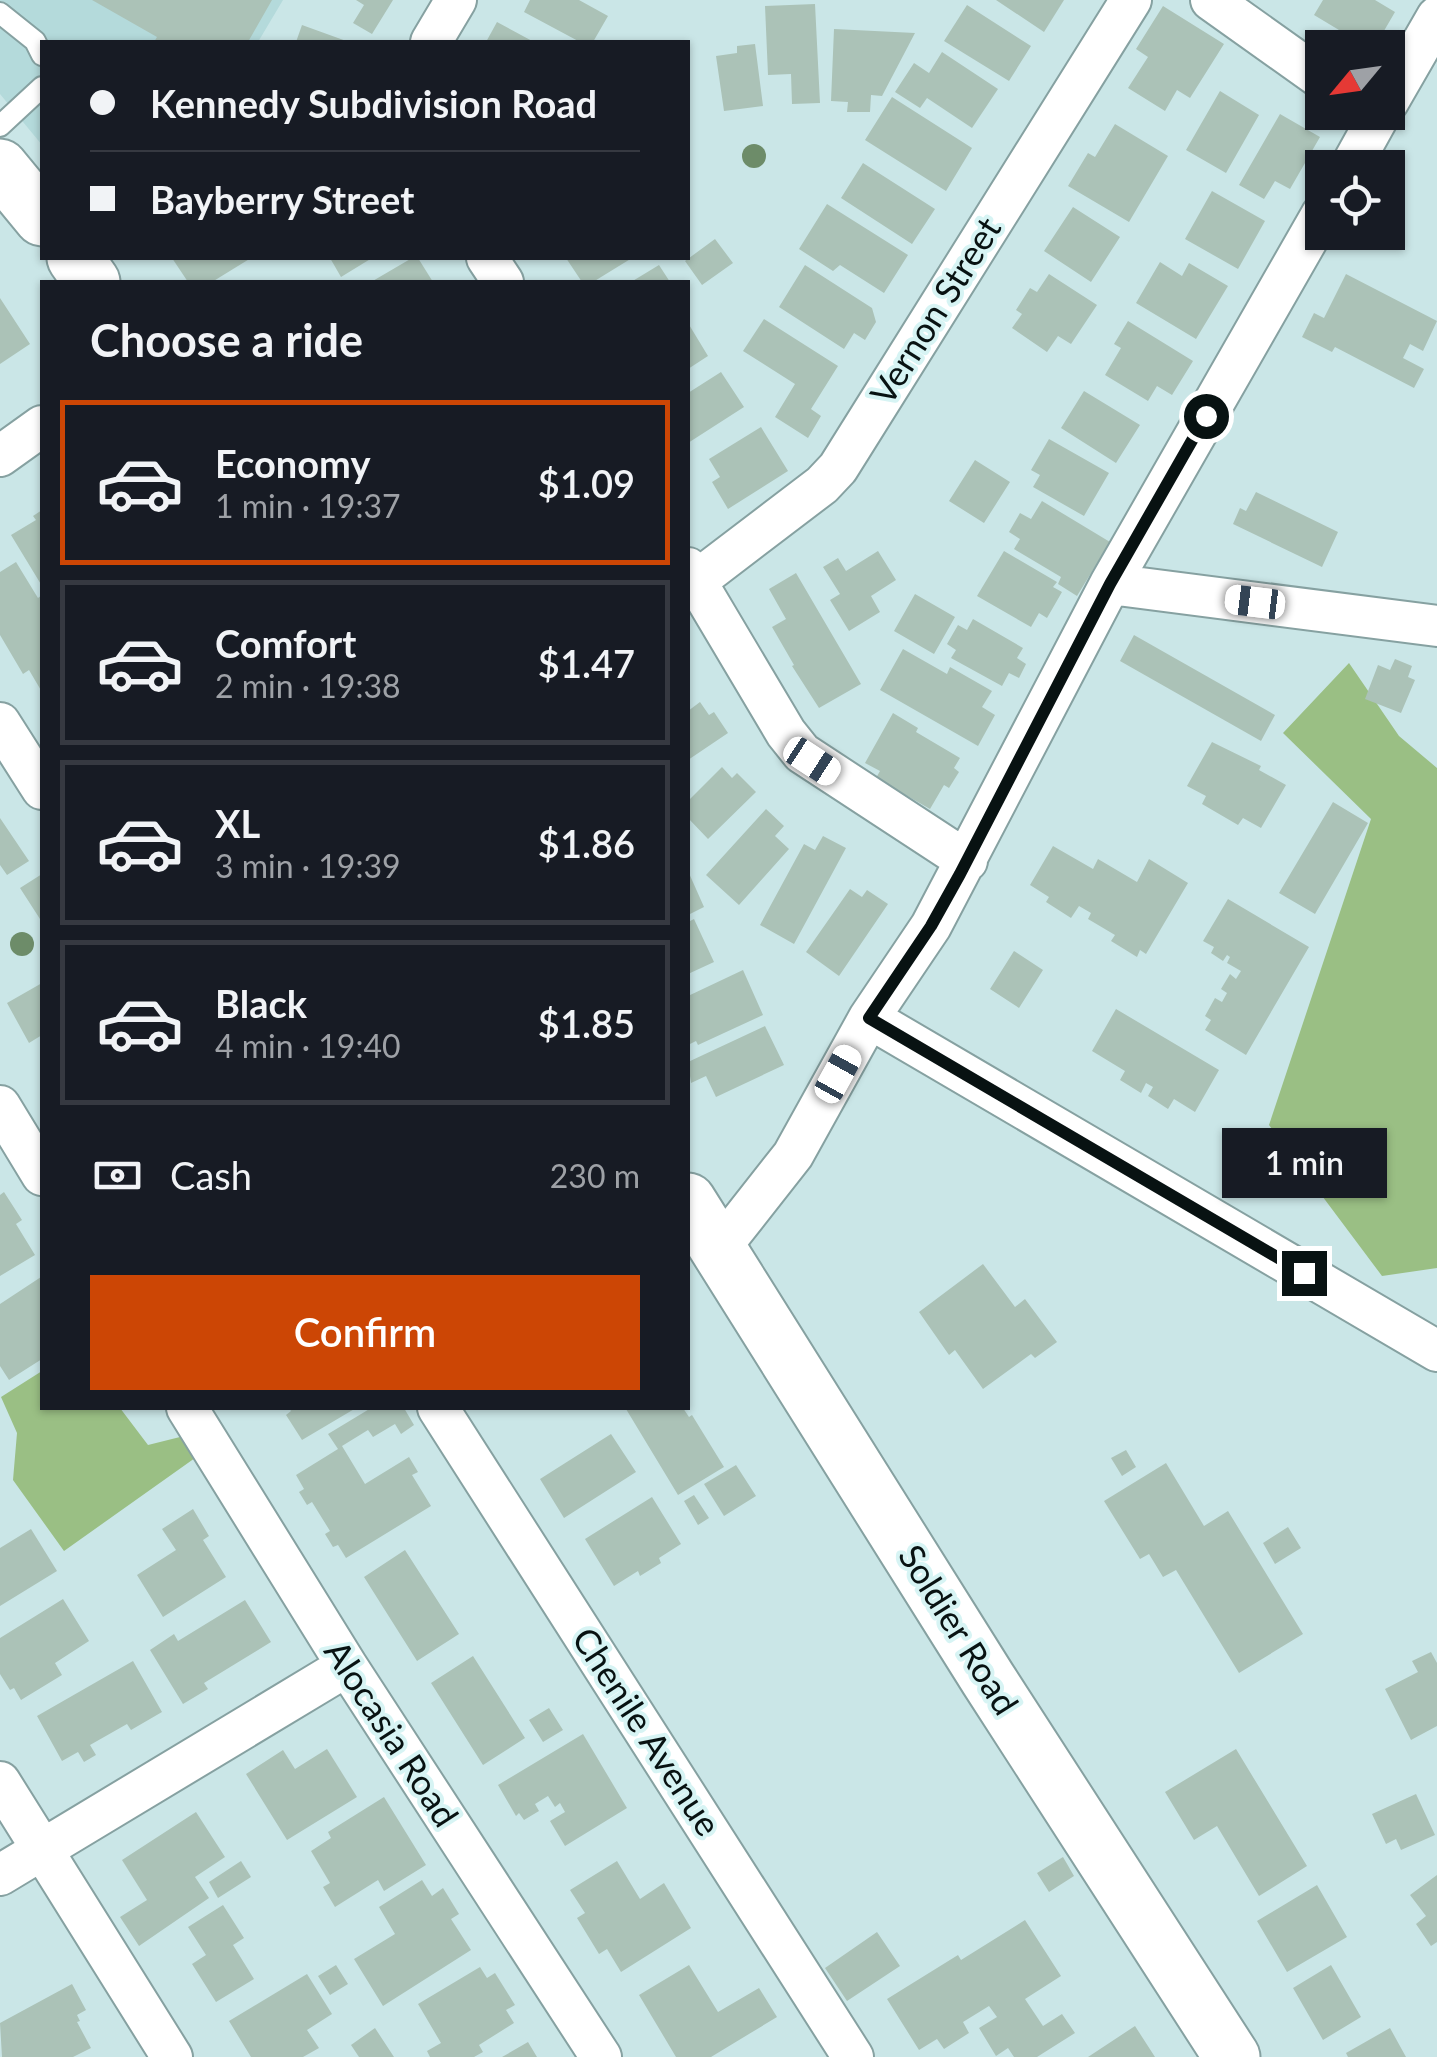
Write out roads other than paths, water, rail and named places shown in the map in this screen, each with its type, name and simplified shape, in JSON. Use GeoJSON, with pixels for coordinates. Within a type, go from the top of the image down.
{"type":"FeatureCollection","features":[{"type":"Feature","properties":{"kind":"main road"},"geometry":{"type":"LineString","coordinates":[[0,167],[40,216]]}},
{"type":"Feature","properties":{"kind":"main road","name":"Soldier Road"},"geometry":{"type":"LineString","coordinates":[[690,1204],[988,1679],[1232,2057]]}},
{"type":"Feature","properties":{"kind":"street"},"geometry":{"type":"LineString","coordinates":[[432,40],[456,0]]}},
{"type":"Feature","properties":{"kind":"street","name":"Vernon Street"},"geometry":{"type":"LineString","coordinates":[[692,574],[822,485],[838,468],[1131,0]]}},
{"type":"Feature","properties":{"kind":"street"},"geometry":{"type":"LineString","coordinates":[[1211,0],[1305,66]]}},
{"type":"Feature","properties":{"kind":"street"},"geometry":{"type":"LineString","coordinates":[[1405,69],[1437,17]]}},
{"type":"Feature","properties":{"kind":"street"},"geometry":{"type":"LineString","coordinates":[[719,1249],[793,1155],[869,1018],[931,926],[1110,584],[1305,244]]}},
{"type":"Feature","properties":{"kind":"street"},"geometry":{"type":"LineString","coordinates":[[0,456],[40,427]]}},
{"type":"Feature","properties":{"kind":"street"},"geometry":{"type":"LineString","coordinates":[[692,574],[802,753],[967,861]]}},
{"type":"Feature","properties":{"kind":"street"},"geometry":{"type":"LineString","coordinates":[[1110,584],[1437,626]]}},
{"type":"Feature","properties":{"kind":"street"},"geometry":{"type":"LineString","coordinates":[[0,723],[40,786]]}},
{"type":"Feature","properties":{"kind":"street"},"geometry":{"type":"LineString","coordinates":[[869,1018],[1437,1351]]}},
{"type":"Feature","properties":{"kind":"street"},"geometry":{"type":"LineString","coordinates":[[0,1106],[40,1172]]}},
{"type":"Feature","properties":{"kind":"street","name":"Alocasia Road"},"geometry":{"type":"LineString","coordinates":[[188,1410],[347,1666],[601,2057]]}},
{"type":"Feature","properties":{"kind":"street","name":"Chenile Avenue"},"geometry":{"type":"LineString","coordinates":[[439,1410],[853,2057]]}},
{"type":"Feature","properties":{"kind":"street"},"geometry":{"type":"LineString","coordinates":[[0,1875],[347,1666]]}},
{"type":"Feature","properties":{"kind":"street"},"geometry":{"type":"LineString","coordinates":[[0,1782],[172,2057]]}},
{"type":"Feature","properties":{"kind":"lane"},"geometry":{"type":"LineString","coordinates":[[0,13],[35,42],[40,51]]}},
{"type":"Feature","properties":{"kind":"lane"},"geometry":{"type":"LineString","coordinates":[[0,126],[40,89]]}}]}
